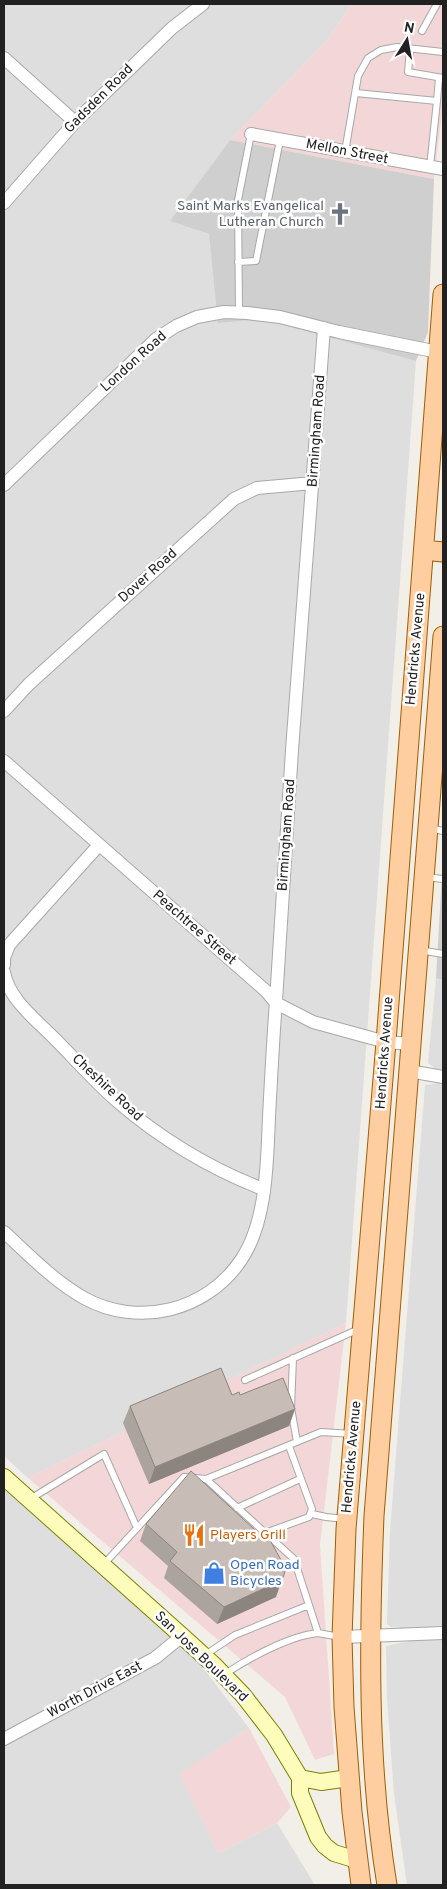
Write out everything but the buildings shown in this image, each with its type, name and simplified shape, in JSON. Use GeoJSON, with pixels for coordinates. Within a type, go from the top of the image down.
{"type":"FeatureCollection","features":[{"type":"Feature","properties":{"kind":"main road","name":"Hendricks Avenue"},"geometry":{"type":"LineString","coordinates":[[357,1860],[344,1707],[342,1637],[347,1519],[441,353],[443,294]]}},
{"type":"Feature","properties":{"kind":"main road"},"geometry":{"type":"LineString","coordinates":[[424,550],[443,552]]}},
{"type":"Feature","properties":{"kind":"main road","name":"Hendricks Avenue"},"geometry":{"type":"LineString","coordinates":[[377,1790],[371,1706],[370,1637],[374,1516],[424,876],[436,829],[443,643]]}},
{"type":"Feature","properties":{"kind":"main road"},"geometry":{"type":"LineString","coordinates":[[412,704],[441,702]]}},
{"type":"Feature","properties":{"kind":"main road"},"geometry":{"type":"LineString","coordinates":[[398,874],[424,876]]}},
{"type":"Feature","properties":{"kind":"main road"},"geometry":{"type":"LineString","coordinates":[[362,1335],[388,1344]]}},
{"type":"Feature","properties":{"kind":"main road"},"geometry":{"type":"LineString","coordinates":[[349,1778],[377,1790],[387,1885]]}},
{"type":"Feature","properties":{"kind":"main road"},"geometry":{"type":"LineString","coordinates":[[357,1860],[361,1885]]}},
{"type":"Feature","properties":{"kind":"street","name":"Gadsden Road"},"geometry":{"type":"LineString","coordinates":[[4,203],[75,122],[172,28],[203,4]]}},
{"type":"Feature","properties":{"kind":"street"},"geometry":{"type":"LineString","coordinates":[[4,58],[75,122]]}},
{"type":"Feature","properties":{"kind":"street","name":"Mellon Street"},"geometry":{"type":"LineString","coordinates":[[251,134],[443,169]]}},
{"type":"Feature","properties":{"kind":"street","name":"London Road"},"geometry":{"type":"LineString","coordinates":[[4,485],[156,339],[176,326],[197,318],[224,312],[280,317],[441,353]]}},
{"type":"Feature","properties":{"kind":"street","name":"Birmingham Road"},"geometry":{"type":"LineString","coordinates":[[4,1232],[54,1278],[82,1297],[95,1303],[145,1314],[180,1307],[199,1299],[219,1285],[242,1259],[254,1237],[259,1218],[267,1149],[292,754],[324,328]]}},
{"type":"Feature","properties":{"kind":"street","name":"Dover Road"},"geometry":{"type":"LineString","coordinates":[[4,711],[36,677],[234,499],[257,488],[313,482]]}},
{"type":"Feature","properties":{"kind":"street","name":"Peachtree Street"},"geometry":{"type":"LineString","coordinates":[[4,761],[266,991],[276,1002],[313,1022],[386,1042],[411,1044]]}},
{"type":"Feature","properties":{"kind":"street"},"geometry":{"type":"LineString","coordinates":[[4,965],[4,958],[9,945],[100,845]]}},
{"type":"Feature","properties":{"kind":"street","name":"Cheshire Road"},"geometry":{"type":"LineString","coordinates":[[4,972],[11,991],[27,1010],[117,1101],[147,1125],[189,1152],[224,1172],[263,1189]]}},
{"type":"Feature","properties":{"kind":"street"},"geometry":{"type":"LineString","coordinates":[[409,1071],[443,1077]]}},
{"type":"Feature","properties":{"kind":"street","name":"San Jose Boulevard"},"geometry":{"type":"LineString","coordinates":[[6,1482],[103,1565],[224,1675],[269,1728],[300,1785],[318,1837],[334,1853],[357,1860]]}},
{"type":"Feature","properties":{"kind":"street"},"geometry":{"type":"LineString","coordinates":[[342,1637],[443,1633]]}},
{"type":"Feature","properties":{"kind":"street","name":"Worth Drive East"},"geometry":{"type":"LineString","coordinates":[[4,1738],[155,1658],[182,1636]]}},
{"type":"Feature","properties":{"kind":"street"},"geometry":{"type":"LineString","coordinates":[[300,1785],[349,1778]]}},
{"type":"Feature","properties":{"kind":"lane"},"geometry":{"type":"LineString","coordinates":[[422,31],[437,4]]}},
{"type":"Feature","properties":{"kind":"lane"},"geometry":{"type":"LineString","coordinates":[[345,152],[358,76],[368,58],[381,50],[397,47],[443,52]]}},
{"type":"Feature","properties":{"kind":"lane"},"geometry":{"type":"LineString","coordinates":[[410,49],[408,72],[441,78],[430,168]]}},
{"type":"Feature","properties":{"kind":"lane"},"geometry":{"type":"LineString","coordinates":[[356,93],[437,101]]}},
{"type":"Feature","properties":{"kind":"lane"},"geometry":{"type":"LineString","coordinates":[[239,312],[238,200],[251,134]]}},
{"type":"Feature","properties":{"kind":"lane"},"geometry":{"type":"LineString","coordinates":[[238,262],[256,261],[280,140]]}},
{"type":"Feature","properties":{"kind":"lane"},"geometry":{"type":"LineString","coordinates":[[424,876],[443,879]]}},
{"type":"Feature","properties":{"kind":"lane"},"geometry":{"type":"LineString","coordinates":[[418,950],[443,954]]}},
{"type":"Feature","properties":{"kind":"lane"},"geometry":{"type":"LineString","coordinates":[[245,1380],[292,1358],[362,1335]]}},
{"type":"Feature","properties":{"kind":"lane"},"geometry":{"type":"LineString","coordinates":[[292,1358],[291,1408],[297,1442]]}},
{"type":"Feature","properties":{"kind":"lane"},"geometry":{"type":"LineString","coordinates":[[103,1565],[184,1477],[206,1479],[321,1432],[354,1434]]}},
{"type":"Feature","properties":{"kind":"lane"},"geometry":{"type":"LineString","coordinates":[[289,1446],[312,1509],[312,1514]]}},
{"type":"Feature","properties":{"kind":"lane"},"geometry":{"type":"LineString","coordinates":[[29,1500],[104,1454],[137,1528]]}},
{"type":"Feature","properties":{"kind":"lane"},"geometry":{"type":"LineString","coordinates":[[206,1479],[294,1559],[318,1633]]}},
{"type":"Feature","properties":{"kind":"lane"},"geometry":{"type":"LineString","coordinates":[[237,1508],[300,1479]]}},
{"type":"Feature","properties":{"kind":"lane"},"geometry":{"type":"LineString","coordinates":[[265,1533],[309,1517],[312,1514],[347,1519]]}},
{"type":"Feature","properties":{"kind":"lane"},"geometry":{"type":"LineString","coordinates":[[204,1656],[235,1635],[309,1605]]}},
{"type":"Feature","properties":{"kind":"lane"},"geometry":{"type":"LineString","coordinates":[[224,1675],[244,1661],[304,1635],[318,1633],[342,1637]]}},
{"type":"Feature","properties":{"kind":"shaded area"},"geometry":{"type":"Polygon","coordinates":[[[4,4],[352,4],[324,44],[230,140],[171,221],[209,234],[261,319],[416,361],[346,1323],[28,1478],[4,1456],[4,4]]]}},
{"type":"Feature","properties":{"kind":"shaded area"},"geometry":{"type":"Polygon","coordinates":[[[352,4],[443,4],[443,105],[434,179],[230,140],[324,44],[352,4]]]}},
{"type":"Feature","properties":{"kind":"shaded area"},"geometry":{"type":"Polygon","coordinates":[[[230,140],[434,179],[428,332],[416,361],[261,319],[218,323],[209,234],[170,221],[230,140]]]}},
{"type":"Feature","properties":{"kind":"shaded area"},"geometry":{"type":"Polygon","coordinates":[[[443,856],[443,980],[436,978],[443,856]]]}},
{"type":"Feature","properties":{"kind":"shaded area"},"geometry":{"type":"Polygon","coordinates":[[[436,978],[443,980],[443,1070],[436,1069],[428,1063],[436,978]]]}},
{"type":"Feature","properties":{"kind":"shaded area"},"geometry":{"type":"Polygon","coordinates":[[[443,1083],[443,1627],[409,1629],[391,1627],[387,1624],[390,1531],[425,1085],[443,1083]]]}},
{"type":"Feature","properties":{"kind":"shaded area"},"geometry":{"type":"Polygon","coordinates":[[[346,1323],[320,1545],[334,1754],[315,1760],[285,1697],[28,1478],[346,1323]]]}},
{"type":"Feature","properties":{"kind":"shaded area"},"geometry":{"type":"Polygon","coordinates":[[[4,1489],[197,1660],[249,1728],[180,1774],[218,1853],[277,1823],[315,1885],[4,1885],[4,1489]]]}},
{"type":"Feature","properties":{"kind":"shaded area"},"geometry":{"type":"Polygon","coordinates":[[[443,1639],[443,1885],[407,1885],[394,1794],[387,1698],[386,1646],[410,1641],[443,1639]]]}},
{"type":"Feature","properties":{"kind":"shaded area"},"geometry":{"type":"Polygon","coordinates":[[[249,1728],[291,1807],[277,1823],[218,1853],[179,1774],[249,1728]]]}},
{"type":"Feature","properties":{"kind":"place","name":"Saint Marks Evangelical Lutheran Church"},"geometry":{"type":"Point","coordinates":[340,214]}},
{"type":"Feature","properties":{"kind":"place","name":"Players Grill"},"geometry":{"type":"Point","coordinates":[194,1535]}},
{"type":"Feature","properties":{"kind":"place","name":"Open Road Bicycles"},"geometry":{"type":"Point","coordinates":[214,1573]}}]}
